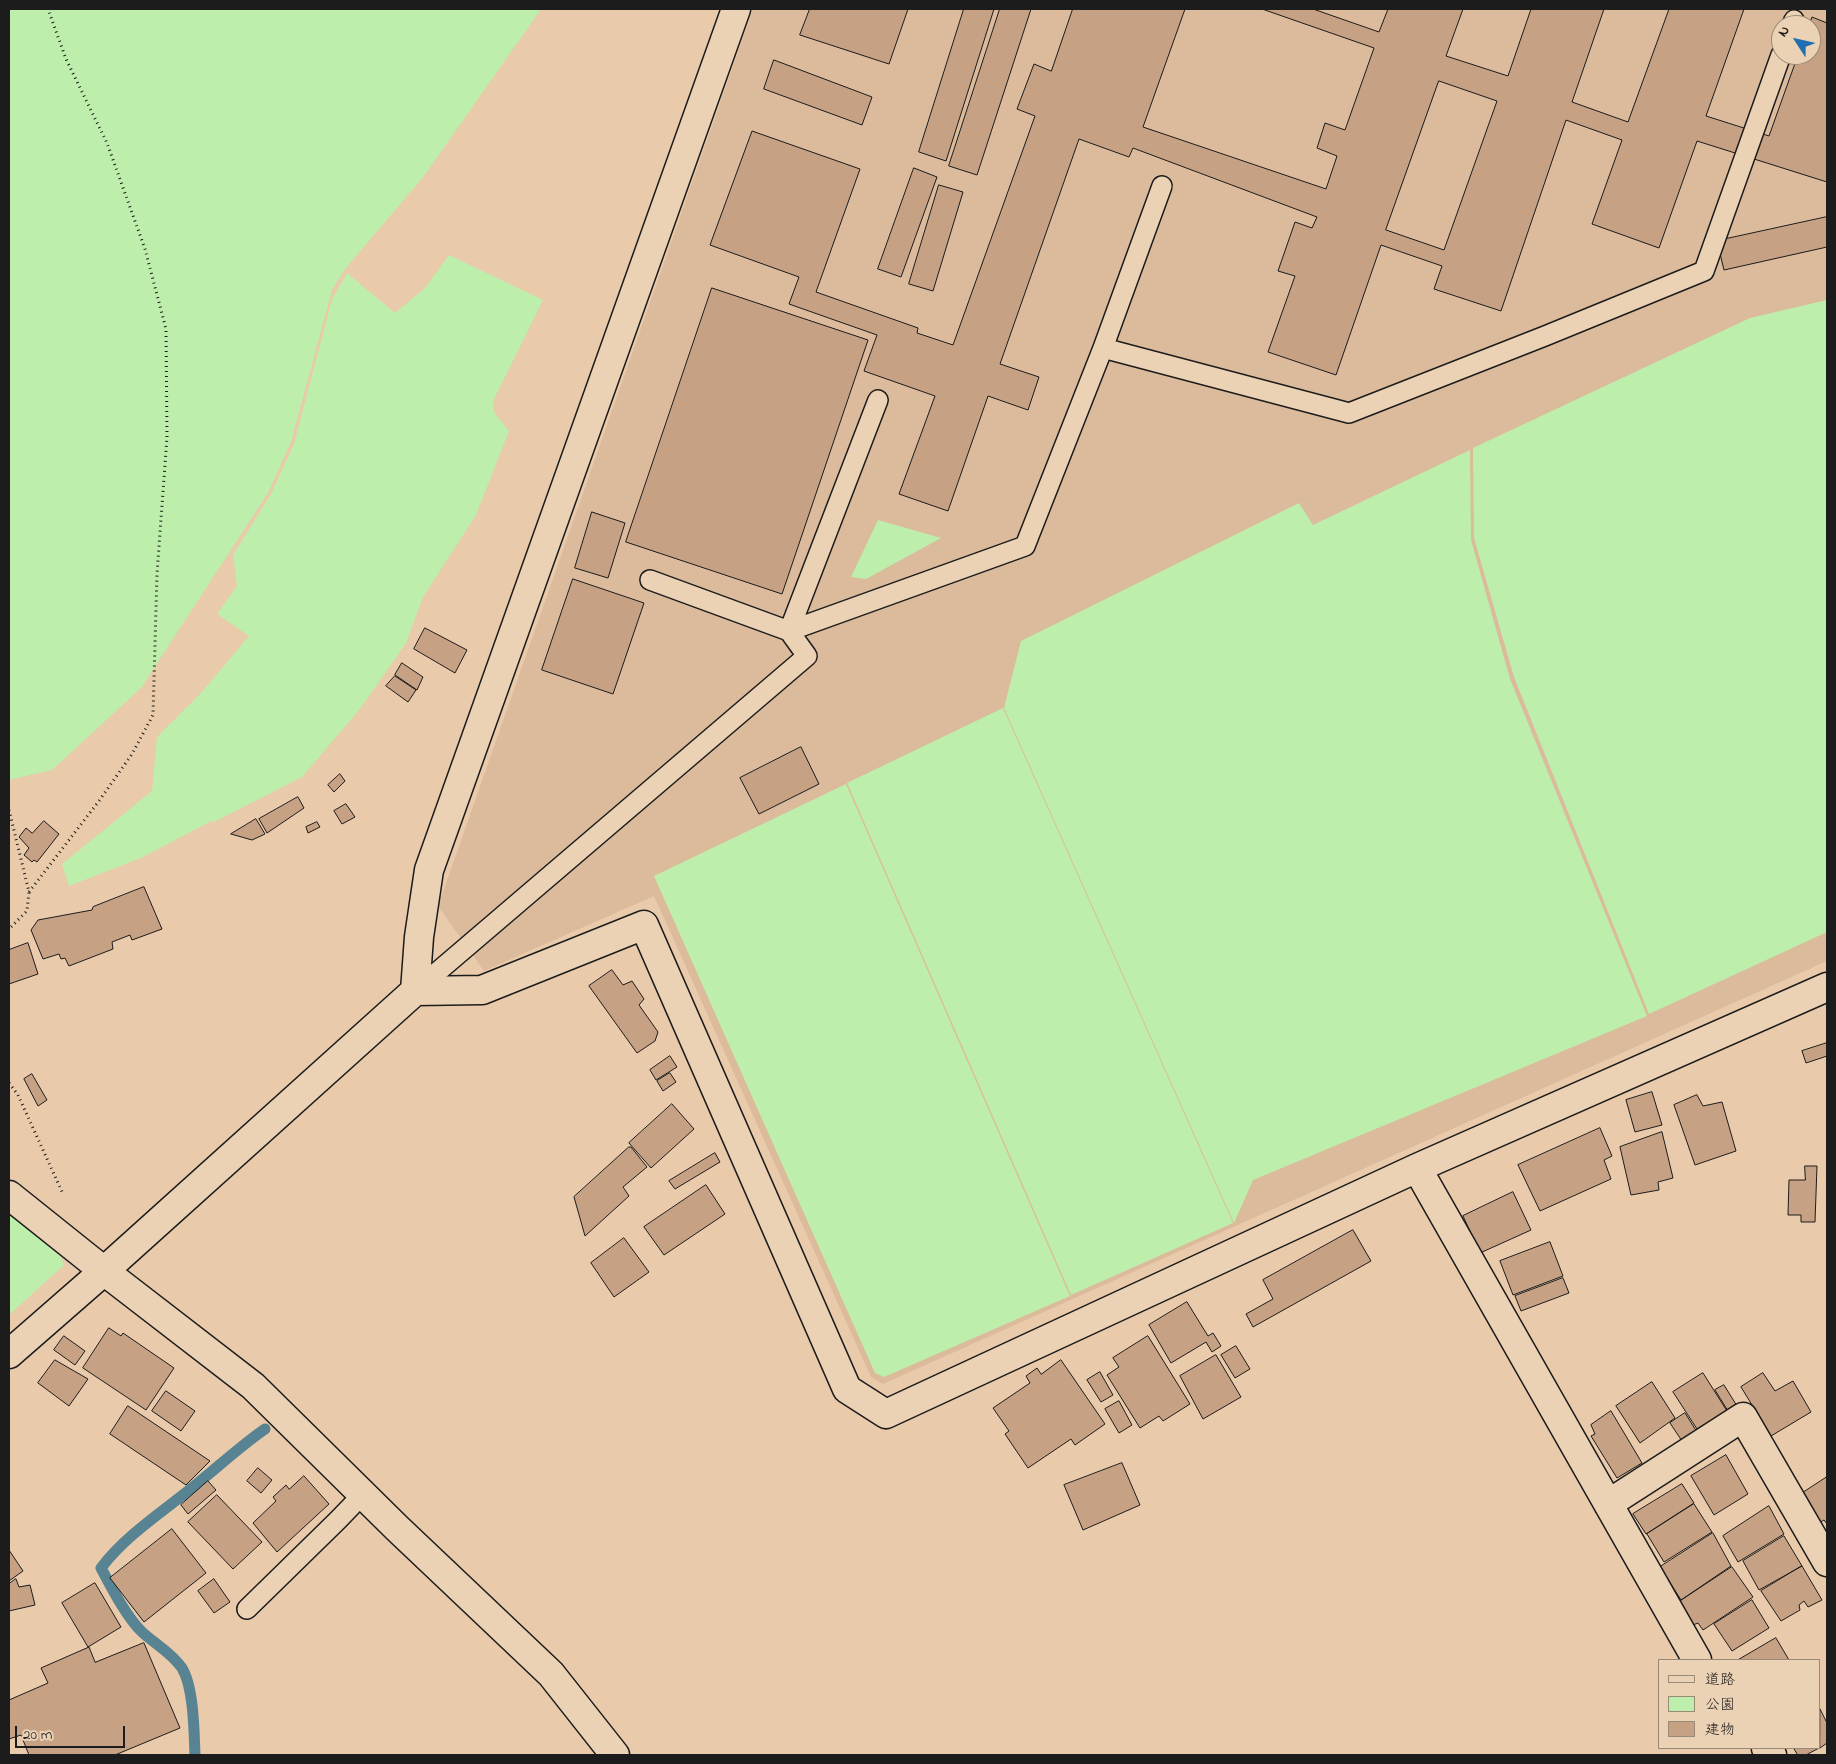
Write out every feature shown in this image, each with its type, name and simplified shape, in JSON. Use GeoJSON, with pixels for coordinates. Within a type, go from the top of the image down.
{"type":"FeatureCollection","features":[{"type":"Feature","properties":{"kind":"street"},"geometry":{"type":"LineString","coordinates":[[415,991],[419,937],[429,870],[736,9]]}},
{"type":"Feature","properties":{"kind":"street"},"geometry":{"type":"LineString","coordinates":[[9,1354],[415,991],[482,990],[644,925],[847,1388],[886,1414],[1416,1168],[1827,986]]}},
{"type":"Feature","properties":{"kind":"street"},"geometry":{"type":"LineString","coordinates":[[1416,1168],[1697,1659]]}},
{"type":"Feature","properties":{"kind":"street"},"geometry":{"type":"LineString","coordinates":[[9,1195],[252,1386],[551,1674],[615,1755]]}},
{"type":"Feature","properties":{"kind":"street"},"geometry":{"type":"LineString","coordinates":[[1608,1504],[1743,1417],[1827,1562]]}},
{"type":"Feature","properties":{"kind":"lane"},"geometry":{"type":"LineString","coordinates":[[1103,348],[1349,413],[1704,271],[1777,65]]}},
{"type":"Feature","properties":{"kind":"lane"},"geometry":{"type":"LineString","coordinates":[[789,631],[1025,546],[1103,348],[1162,186]]}},
{"type":"Feature","properties":{"kind":"lane"},"geometry":{"type":"LineString","coordinates":[[789,631],[878,400]]}},
{"type":"Feature","properties":{"kind":"lane"},"geometry":{"type":"LineString","coordinates":[[415,991],[807,656],[789,631],[650,580]]}},
{"type":"Feature","properties":{"kind":"lane"},"geometry":{"type":"LineString","coordinates":[[247,1609],[363,1494]]}},
{"type":"Feature","properties":{"kind":"path"},"geometry":{"type":"LineString","coordinates":[[29,892],[99,801],[132,754],[152,715],[157,574],[167,437],[166,329],[145,249],[107,143],[66,59],[48,9]]}},
{"type":"Feature","properties":{"kind":"path"},"geometry":{"type":"LineString","coordinates":[[9,810],[29,892],[28,911],[9,929]]}},
{"type":"Feature","properties":{"kind":"path"},"geometry":{"type":"LineString","coordinates":[[9,1083],[18,1095],[63,1195]]}},
{"type":"Feature","properties":{"kind":"shaded area"},"geometry":{"type":"Polygon","coordinates":[[[753,9],[1827,9],[1827,961],[883,1384],[871,1377],[654,896],[484,971],[438,906],[753,9]]]}},
{"type":"Feature","properties":{"kind":"green space"},"geometry":{"type":"Polygon","coordinates":[[[9,9],[541,9],[424,176],[345,269],[332,290],[291,442],[268,493],[141,688],[52,770],[9,780],[9,9]]]}},
{"type":"Feature","properties":{"kind":"green space"},"geometry":{"type":"Polygon","coordinates":[[[449,255],[543,300],[493,401],[494,412],[509,431],[476,515],[423,597],[406,643],[360,709],[302,777],[212,823],[213,820],[143,857],[69,886],[62,864],[152,791],[157,737],[201,693],[249,636],[217,614],[237,586],[233,555],[271,494],[294,444],[332,299],[347,273],[395,313],[425,288],[449,255]]]}},
{"type":"Feature","properties":{"kind":"green space"},"geometry":{"type":"Polygon","coordinates":[[[1827,300],[1827,932],[1649,1014],[1514,677],[1474,538],[1473,448],[1750,318],[1827,300]]]}},
{"type":"Feature","properties":{"kind":"green space"},"geometry":{"type":"Polygon","coordinates":[[[1470,450],[1471,540],[1510,679],[1647,1016],[1253,1180],[1234,1223],[1004,708],[1021,641],[1299,503],[1313,525],[1470,450]]]}},
{"type":"Feature","properties":{"kind":"green space"},"geometry":{"type":"Polygon","coordinates":[[[878,520],[941,538],[866,579],[851,577],[878,520]]]}},
{"type":"Feature","properties":{"kind":"green space"},"geometry":{"type":"Polygon","coordinates":[[[1003,708],[1233,1223],[1071,1295],[847,783],[1003,708]]]}},
{"type":"Feature","properties":{"kind":"green space"},"geometry":{"type":"Polygon","coordinates":[[[846,784],[1070,1296],[884,1377],[875,1373],[654,876],[846,784]]]}},
{"type":"Feature","properties":{"kind":"green space"},"geometry":{"type":"Polygon","coordinates":[[[9,1212],[61,1257],[64,1265],[9,1315],[9,1212]]]}},
{"type":"Feature","properties":{"kind":"building"},"geometry":{"type":"Polygon","coordinates":[[[810,9],[908,9],[889,64],[800,35],[810,9]]]}},
{"type":"Feature","properties":{"kind":"building"},"geometry":{"type":"Polygon","coordinates":[[[964,9],[994,9],[946,161],[919,152],[964,9]]]}},
{"type":"Feature","properties":{"kind":"building"},"geometry":{"type":"Polygon","coordinates":[[[1000,9],[1031,9],[977,175],[949,166],[1000,9]]]}},
{"type":"Feature","properties":{"kind":"building"},"geometry":{"type":"Polygon","coordinates":[[[1073,9],[1185,9],[1143,127],[1326,189],[1337,156],[1317,148],[1325,123],[1345,130],[1374,48],[1262,9],[1313,9],[1379,32],[1388,9],[1463,9],[1446,56],[1508,76],[1531,9],[1604,9],[1572,102],[1628,122],[1669,9],[1744,9],[1706,116],[1769,136],[1794,65],[1821,65],[1821,21],[1827,23],[1827,182],[1697,141],[1659,248],[1592,224],[1622,140],[1566,120],[1501,311],[1434,289],[1442,266],[1381,245],[1336,375],[1268,352],[1295,276],[1278,271],[1295,222],[1312,228],[1317,217],[1133,148],[1129,157],[1079,139],[1000,364],[1039,377],[1028,410],[988,396],[948,511],[899,494],[935,396],[864,371],[877,335],[789,304],[799,277],[710,245],[752,131],[860,169],[816,292],[918,328],[917,333],[953,345],[1035,116],[1017,109],[1034,64],[1051,71],[1073,9]],[[1439,81],[1386,230],[1444,250],[1497,101],[1439,81]]]}},
{"type":"Feature","properties":{"kind":"building"},"geometry":{"type":"Polygon","coordinates":[[[774,60],[872,97],[862,125],[764,89],[774,60]]]}},
{"type":"Feature","properties":{"kind":"building"},"geometry":{"type":"Polygon","coordinates":[[[914,168],[937,177],[901,277],[878,269],[914,168]]]}},
{"type":"Feature","properties":{"kind":"building"},"geometry":{"type":"Polygon","coordinates":[[[939,185],[963,192],[933,291],[909,284],[939,185]]]}},
{"type":"Feature","properties":{"kind":"building"},"geometry":{"type":"Polygon","coordinates":[[[1827,217],[1827,247],[1724,270],[1717,241],[1827,217]]]}},
{"type":"Feature","properties":{"kind":"building"},"geometry":{"type":"Polygon","coordinates":[[[712,288],[868,340],[782,594],[626,542],[712,288]]]}},
{"type":"Feature","properties":{"kind":"building"},"geometry":{"type":"Polygon","coordinates":[[[592,512],[625,523],[608,578],[575,568],[592,512]]]}},
{"type":"Feature","properties":{"kind":"building"},"geometry":{"type":"Polygon","coordinates":[[[573,579],[644,603],[613,694],[542,670],[573,579]]]}},
{"type":"Feature","properties":{"kind":"building"},"geometry":{"type":"Polygon","coordinates":[[[425,628],[467,650],[455,673],[414,649],[425,628]]]}},
{"type":"Feature","properties":{"kind":"building"},"geometry":{"type":"Polygon","coordinates":[[[402,663],[423,677],[417,690],[395,675],[402,663]]]}},
{"type":"Feature","properties":{"kind":"building"},"geometry":{"type":"Polygon","coordinates":[[[395,676],[416,690],[408,702],[386,686],[395,676]]]}},
{"type":"Feature","properties":{"kind":"building"},"geometry":{"type":"Polygon","coordinates":[[[801,747],[819,784],[759,814],[740,778],[801,747]]]}},
{"type":"Feature","properties":{"kind":"building"},"geometry":{"type":"Polygon","coordinates":[[[340,774],[345,781],[334,792],[328,785],[340,774]]]}},
{"type":"Feature","properties":{"kind":"building"},"geometry":{"type":"Polygon","coordinates":[[[298,797],[304,808],[267,833],[259,819],[298,797]]]}},
{"type":"Feature","properties":{"kind":"building"},"geometry":{"type":"Polygon","coordinates":[[[346,804],[355,817],[342,824],[334,811],[346,804]]]}},
{"type":"Feature","properties":{"kind":"building"},"geometry":{"type":"Polygon","coordinates":[[[256,819],[265,834],[252,840],[231,834],[256,819]]]}},
{"type":"Feature","properties":{"kind":"building"},"geometry":{"type":"Polygon","coordinates":[[[44,821],[59,834],[37,862],[34,860],[32,862],[24,855],[29,848],[19,837],[26,828],[32,833],[44,821]]]}},
{"type":"Feature","properties":{"kind":"building"},"geometry":{"type":"Polygon","coordinates":[[[317,822],[320,827],[308,833],[306,827],[317,822]]]}},
{"type":"Feature","properties":{"kind":"building"},"geometry":{"type":"Polygon","coordinates":[[[144,887],[162,929],[132,940],[130,935],[112,942],[113,949],[69,966],[65,958],[61,959],[59,954],[43,959],[31,930],[38,920],[92,910],[93,907],[144,887]]]}},
{"type":"Feature","properties":{"kind":"building"},"geometry":{"type":"Polygon","coordinates":[[[28,943],[38,974],[9,984],[9,950],[28,943]]]}},
{"type":"Feature","properties":{"kind":"building"},"geometry":{"type":"Polygon","coordinates":[[[612,970],[623,985],[632,981],[644,999],[639,1005],[658,1032],[655,1041],[637,1053],[589,986],[612,970]]]}},
{"type":"Feature","properties":{"kind":"building"},"geometry":{"type":"Polygon","coordinates":[[[1827,1043],[1827,1056],[1806,1063],[1802,1051],[1827,1043]]]}},
{"type":"Feature","properties":{"kind":"building"},"geometry":{"type":"Polygon","coordinates":[[[670,1056],[677,1067],[656,1080],[650,1070],[670,1056]]]}},
{"type":"Feature","properties":{"kind":"building"},"geometry":{"type":"Polygon","coordinates":[[[670,1073],[676,1082],[663,1091],[657,1081],[670,1073]]]}},
{"type":"Feature","properties":{"kind":"building"},"geometry":{"type":"Polygon","coordinates":[[[32,1074],[47,1100],[38,1106],[24,1079],[32,1074]]]}},
{"type":"Feature","properties":{"kind":"building"},"geometry":{"type":"Polygon","coordinates":[[[1652,1092],[1662,1125],[1635,1132],[1626,1100],[1652,1092]]]}},
{"type":"Feature","properties":{"kind":"building"},"geometry":{"type":"Polygon","coordinates":[[[1697,1095],[1703,1106],[1722,1102],[1736,1151],[1695,1165],[1674,1105],[1697,1095]]]}},
{"type":"Feature","properties":{"kind":"building"},"geometry":{"type":"Polygon","coordinates":[[[672,1104],[694,1129],[651,1168],[629,1143],[672,1104]]]}},
{"type":"Feature","properties":{"kind":"building"},"geometry":{"type":"Polygon","coordinates":[[[1600,1128],[1612,1156],[1604,1160],[1611,1179],[1540,1211],[1518,1165],[1600,1128]]]}},
{"type":"Feature","properties":{"kind":"building"},"geometry":{"type":"Polygon","coordinates":[[[1662,1132],[1673,1178],[1658,1182],[1659,1190],[1631,1195],[1620,1147],[1662,1132]]]}},
{"type":"Feature","properties":{"kind":"building"},"geometry":{"type":"Polygon","coordinates":[[[629,1147],[647,1167],[623,1187],[629,1196],[585,1236],[574,1197],[629,1147]]]}},
{"type":"Feature","properties":{"kind":"building"},"geometry":{"type":"Polygon","coordinates":[[[715,1153],[720,1162],[675,1189],[669,1181],[715,1153]]]}},
{"type":"Feature","properties":{"kind":"building"},"geometry":{"type":"Polygon","coordinates":[[[1805,1166],[1817,1166],[1815,1222],[1801,1222],[1801,1215],[1788,1215],[1789,1180],[1805,1180],[1805,1166]]]}},
{"type":"Feature","properties":{"kind":"building"},"geometry":{"type":"Polygon","coordinates":[[[706,1185],[725,1214],[664,1255],[644,1227],[706,1185]]]}},
{"type":"Feature","properties":{"kind":"building"},"geometry":{"type":"Polygon","coordinates":[[[1513,1192],[1531,1230],[1480,1253],[1463,1216],[1513,1192]]]}},
{"type":"Feature","properties":{"kind":"building"},"geometry":{"type":"Polygon","coordinates":[[[1353,1230],[1371,1261],[1253,1327],[1246,1314],[1273,1299],[1263,1280],[1353,1230]]]}},
{"type":"Feature","properties":{"kind":"building"},"geometry":{"type":"Polygon","coordinates":[[[624,1238],[649,1272],[614,1297],[591,1263],[624,1238]]]}},
{"type":"Feature","properties":{"kind":"building"},"geometry":{"type":"Polygon","coordinates":[[[1550,1242],[1563,1276],[1513,1295],[1500,1261],[1550,1242]]]}},
{"type":"Feature","properties":{"kind":"building"},"geometry":{"type":"Polygon","coordinates":[[[1563,1278],[1569,1293],[1521,1311],[1515,1296],[1563,1278]]]}},
{"type":"Feature","properties":{"kind":"building"},"geometry":{"type":"Polygon","coordinates":[[[1187,1302],[1208,1336],[1213,1333],[1221,1346],[1212,1352],[1206,1342],[1171,1363],[1149,1325],[1187,1302]]]}},
{"type":"Feature","properties":{"kind":"building"},"geometry":{"type":"Polygon","coordinates":[[[109,1328],[121,1336],[123,1333],[174,1368],[146,1410],[83,1368],[109,1328]]]}},
{"type":"Feature","properties":{"kind":"building"},"geometry":{"type":"Polygon","coordinates":[[[64,1336],[85,1351],[75,1365],[54,1350],[64,1336]]]}},
{"type":"Feature","properties":{"kind":"building"},"geometry":{"type":"Polygon","coordinates":[[[1148,1336],[1190,1404],[1163,1421],[1159,1416],[1140,1428],[1107,1375],[1119,1367],[1113,1358],[1148,1336]]]}},
{"type":"Feature","properties":{"kind":"building"},"geometry":{"type":"Polygon","coordinates":[[[1236,1346],[1250,1369],[1235,1378],[1221,1355],[1236,1346]]]}},
{"type":"Feature","properties":{"kind":"building"},"geometry":{"type":"Polygon","coordinates":[[[1216,1355],[1241,1397],[1203,1419],[1180,1376],[1216,1355]]]}},
{"type":"Feature","properties":{"kind":"building"},"geometry":{"type":"Polygon","coordinates":[[[55,1360],[88,1379],[69,1406],[38,1383],[55,1360]]]}},
{"type":"Feature","properties":{"kind":"building"},"geometry":{"type":"Polygon","coordinates":[[[1061,1360],[1105,1424],[1075,1445],[1071,1439],[1028,1468],[1005,1434],[1009,1431],[993,1408],[1030,1383],[1026,1376],[1037,1368],[1041,1374],[1061,1360]]]}},
{"type":"Feature","properties":{"kind":"building"},"geometry":{"type":"Polygon","coordinates":[[[1100,1372],[1113,1395],[1101,1402],[1087,1380],[1100,1372]]]}},
{"type":"Feature","properties":{"kind":"building"},"geometry":{"type":"Polygon","coordinates":[[[1703,1373],[1727,1411],[1697,1429],[1673,1392],[1703,1373]]]}},
{"type":"Feature","properties":{"kind":"building"},"geometry":{"type":"Polygon","coordinates":[[[1763,1373],[1775,1391],[1793,1381],[1811,1412],[1771,1436],[1741,1387],[1763,1373]]]}},
{"type":"Feature","properties":{"kind":"building"},"geometry":{"type":"Polygon","coordinates":[[[1652,1382],[1675,1418],[1640,1443],[1616,1406],[1652,1382]]]}},
{"type":"Feature","properties":{"kind":"building"},"geometry":{"type":"Polygon","coordinates":[[[1724,1385],[1737,1406],[1728,1411],[1715,1390],[1724,1385]]]}},
{"type":"Feature","properties":{"kind":"building"},"geometry":{"type":"Polygon","coordinates":[[[166,1391],[195,1411],[181,1431],[152,1411],[166,1391]]]}},
{"type":"Feature","properties":{"kind":"building"},"geometry":{"type":"Polygon","coordinates":[[[1119,1401],[1132,1425],[1119,1433],[1105,1409],[1119,1401]]]}},
{"type":"Feature","properties":{"kind":"building"},"geometry":{"type":"Polygon","coordinates":[[[128,1406],[210,1461],[186,1485],[110,1434],[128,1406]]]}},
{"type":"Feature","properties":{"kind":"building"},"geometry":{"type":"Polygon","coordinates":[[[1611,1411],[1642,1463],[1617,1478],[1591,1436],[1595,1434],[1591,1425],[1611,1411]]]}},
{"type":"Feature","properties":{"kind":"building"},"geometry":{"type":"Polygon","coordinates":[[[1685,1413],[1697,1432],[1682,1441],[1670,1423],[1685,1413]]]}},
{"type":"Feature","properties":{"kind":"building"},"geometry":{"type":"Polygon","coordinates":[[[1726,1455],[1748,1494],[1714,1515],[1691,1476],[1726,1455]]]}},
{"type":"Feature","properties":{"kind":"building"},"geometry":{"type":"Polygon","coordinates":[[[1122,1463],[1140,1505],[1083,1530],[1064,1485],[1122,1463]]]}},
{"type":"Feature","properties":{"kind":"building"},"geometry":{"type":"Polygon","coordinates":[[[258,1468],[272,1480],[261,1493],[247,1481],[258,1468]]]}},
{"type":"Feature","properties":{"kind":"building"},"geometry":{"type":"Polygon","coordinates":[[[304,1476],[329,1504],[277,1552],[253,1523],[276,1501],[273,1497],[286,1485],[289,1489],[304,1476]]]}},
{"type":"Feature","properties":{"kind":"building"},"geometry":{"type":"Polygon","coordinates":[[[1827,1477],[1827,1524],[1824,1520],[1819,1523],[1801,1494],[1827,1477]]]}},
{"type":"Feature","properties":{"kind":"building"},"geometry":{"type":"Polygon","coordinates":[[[208,1481],[216,1490],[188,1514],[181,1505],[208,1481]]]}},
{"type":"Feature","properties":{"kind":"building"},"geometry":{"type":"Polygon","coordinates":[[[1682,1484],[1694,1503],[1646,1534],[1633,1514],[1682,1484]]]}},
{"type":"Feature","properties":{"kind":"building"},"geometry":{"type":"Polygon","coordinates":[[[217,1495],[262,1542],[233,1569],[188,1522],[217,1495]]]}},
{"type":"Feature","properties":{"kind":"building"},"geometry":{"type":"Polygon","coordinates":[[[1694,1504],[1712,1532],[1664,1562],[1647,1534],[1694,1504]]]}},
{"type":"Feature","properties":{"kind":"building"},"geometry":{"type":"Polygon","coordinates":[[[1769,1506],[1784,1534],[1738,1562],[1723,1536],[1769,1506]]]}},
{"type":"Feature","properties":{"kind":"building"},"geometry":{"type":"Polygon","coordinates":[[[172,1529],[206,1573],[144,1622],[110,1578],[172,1529]]]}},
{"type":"Feature","properties":{"kind":"building"},"geometry":{"type":"Polygon","coordinates":[[[1713,1533],[1731,1566],[1681,1600],[1660,1567],[1713,1533]]]}},
{"type":"Feature","properties":{"kind":"building"},"geometry":{"type":"Polygon","coordinates":[[[1784,1536],[1802,1566],[1759,1590],[1743,1561],[1784,1536]]]}},
{"type":"Feature","properties":{"kind":"building"},"geometry":{"type":"Polygon","coordinates":[[[9,1550],[23,1571],[9,1581],[9,1550]]]}},
{"type":"Feature","properties":{"kind":"building"},"geometry":{"type":"Polygon","coordinates":[[[1802,1566],[1822,1600],[1808,1607],[1804,1601],[1799,1605],[1800,1610],[1781,1621],[1761,1591],[1802,1566]]]}},
{"type":"Feature","properties":{"kind":"building"},"geometry":{"type":"Polygon","coordinates":[[[1732,1567],[1753,1597],[1703,1630],[1698,1623],[1693,1625],[1679,1602],[1732,1567]]]}},
{"type":"Feature","properties":{"kind":"building"},"geometry":{"type":"Polygon","coordinates":[[[16,1579],[19,1587],[30,1585],[35,1605],[9,1611],[9,1584],[16,1579]]]}},
{"type":"Feature","properties":{"kind":"building"},"geometry":{"type":"Polygon","coordinates":[[[214,1579],[230,1602],[214,1613],[198,1591],[214,1579]]]}},
{"type":"Feature","properties":{"kind":"building"},"geometry":{"type":"Polygon","coordinates":[[[95,1583],[121,1627],[88,1647],[62,1603],[95,1583]]]}},
{"type":"Feature","properties":{"kind":"building"},"geometry":{"type":"Polygon","coordinates":[[[1752,1600],[1769,1628],[1732,1651],[1714,1624],[1752,1600]]]}},
{"type":"Feature","properties":{"kind":"building"},"geometry":{"type":"Polygon","coordinates":[[[1776,1638],[1788,1659],[1740,1659],[1776,1638]]]}},
{"type":"Feature","properties":{"kind":"building"},"geometry":{"type":"Polygon","coordinates":[[[144,1643],[180,1728],[115,1755],[29,1755],[21,1735],[9,1739],[9,1700],[48,1683],[41,1668],[89,1647],[95,1662],[144,1643]]]}},
{"type":"Feature","properties":{"kind":"building"},"geometry":{"type":"Polygon","coordinates":[[[1821,1711],[1827,1723],[1827,1743],[1821,1747],[1821,1711]]]}},
{"type":"Feature","properties":{"kind":"building"},"geometry":{"type":"Polygon","coordinates":[[[1795,1749],[1817,1749],[1806,1755],[1798,1755],[1795,1749]]]}},
{"type":"Feature","properties":{"kind":"waterway"},"geometry":{"type":"LineString","coordinates":[[195,1755],[191,1698],[182,1668],[136,1626],[101,1568],[132,1535],[265,1429]]}}]}
